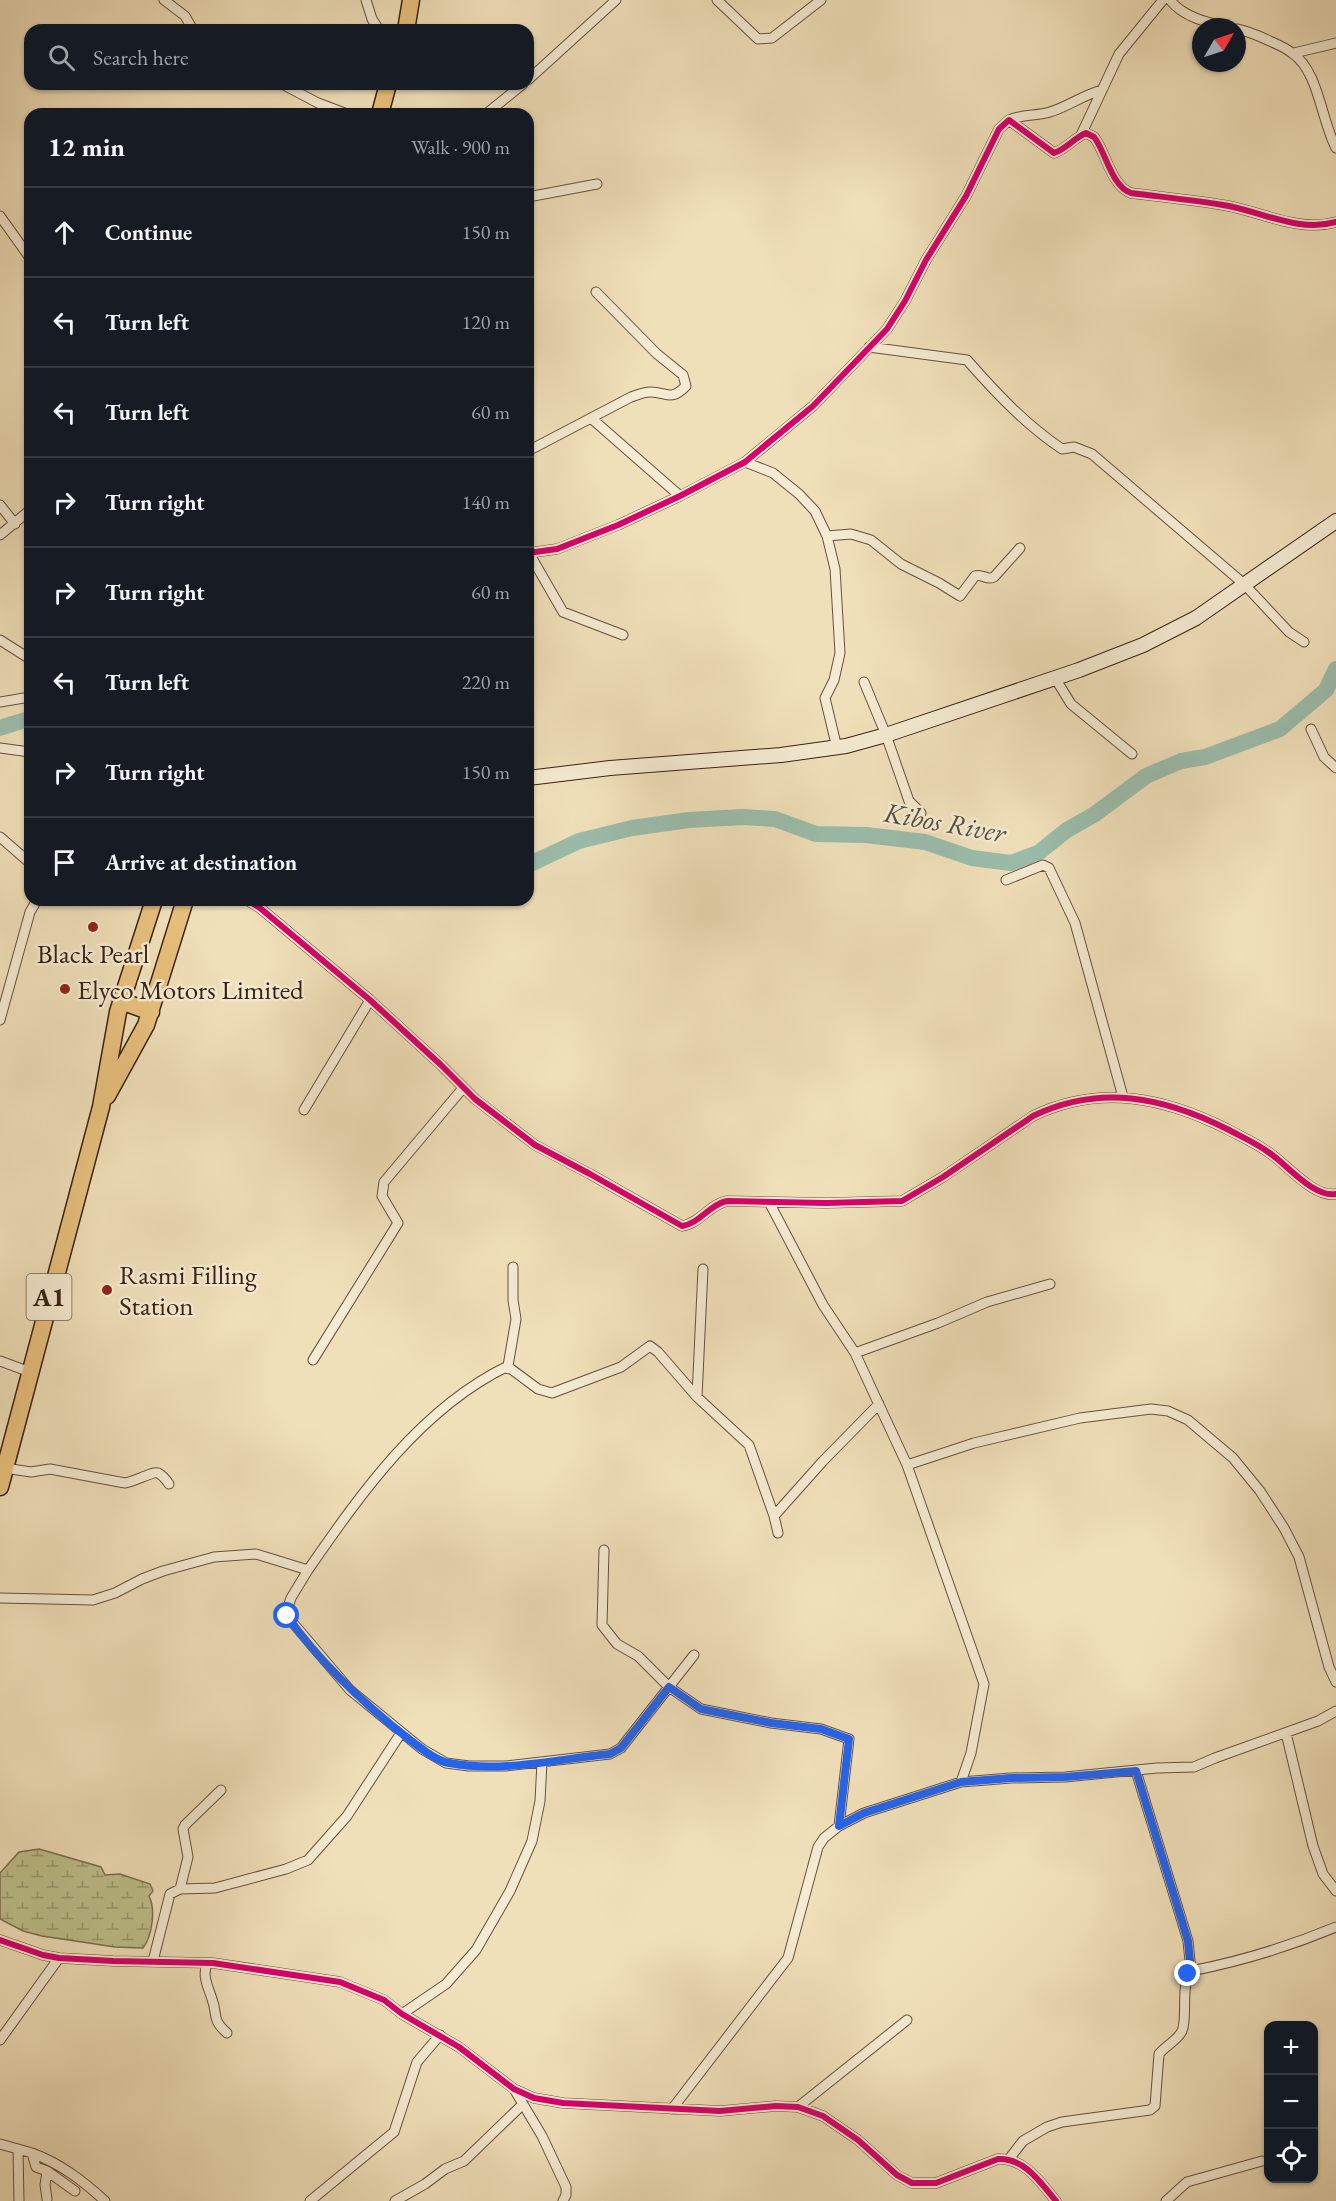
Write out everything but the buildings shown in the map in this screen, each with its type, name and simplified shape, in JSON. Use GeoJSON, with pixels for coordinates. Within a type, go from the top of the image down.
{"type":"FeatureCollection","features":[{"type":"Feature","properties":{"kind":"highway"},"geometry":{"type":"LineString","coordinates":[[401,24],[405,0]]}},
{"type":"Feature","properties":{"kind":"highway"},"geometry":{"type":"LineString","coordinates":[[407,24],[411,0]]}},
{"type":"Feature","properties":{"kind":"highway"},"geometry":{"type":"LineString","coordinates":[[382,108],[386,90]]}},
{"type":"Feature","properties":{"kind":"highway"},"geometry":{"type":"LineString","coordinates":[[390,108],[394,90]]}},
{"type":"Feature","properties":{"kind":"highway","name":"A1"},"geometry":{"type":"LineString","coordinates":[[0,1487],[101,1107],[121,1001],[152,906]]}},
{"type":"Feature","properties":{"kind":"highway","name":"A1"},"geometry":{"type":"LineString","coordinates":[[101,1107],[146,1025],[183,906]]}},
{"type":"Feature","properties":{"kind":"highway"},"geometry":{"type":"LineString","coordinates":[[121,1001],[151,1012]]}},
{"type":"Feature","properties":{"kind":"main road"},"geometry":{"type":"LineString","coordinates":[[534,777],[610,768],[781,755],[837,747],[886,735],[1125,653],[1162,636],[1196,618],[1336,521]]}},
{"type":"Feature","properties":{"kind":"street"},"geometry":{"type":"LineString","coordinates":[[164,0],[185,16],[190,24]]}},
{"type":"Feature","properties":{"kind":"street"},"geometry":{"type":"LineString","coordinates":[[366,0],[375,24]]}},
{"type":"Feature","properties":{"kind":"street"},"geometry":{"type":"LineString","coordinates":[[534,75],[616,0]]}},
{"type":"Feature","properties":{"kind":"street"},"geometry":{"type":"LineString","coordinates":[[717,0],[758,39],[765,40],[772,38],[821,0]]}},
{"type":"Feature","properties":{"kind":"street"},"geometry":{"type":"LineString","coordinates":[[1009,120],[1052,153],[1068,147],[1081,135],[1119,54],[1163,0]]}},
{"type":"Feature","properties":{"kind":"street"},"geometry":{"type":"LineString","coordinates":[[1170,0],[1184,13],[1197,18]]}},
{"type":"Feature","properties":{"kind":"street"},"geometry":{"type":"LineString","coordinates":[[1246,32],[1294,54],[1305,66],[1314,84],[1336,148]]}},
{"type":"Feature","properties":{"kind":"street"},"geometry":{"type":"LineString","coordinates":[[1294,54],[1336,43]]}},
{"type":"Feature","properties":{"kind":"street"},"geometry":{"type":"LineString","coordinates":[[293,90],[331,108]]}},
{"type":"Feature","properties":{"kind":"street"},"geometry":{"type":"LineString","coordinates":[[493,108],[516,90]]}},
{"type":"Feature","properties":{"kind":"street"},"geometry":{"type":"LineString","coordinates":[[534,552],[557,549],[618,525],[681,496],[745,462],[813,406],[887,329],[966,196],[999,129],[1016,116],[1049,112],[1083,95],[1102,90]]}},
{"type":"Feature","properties":{"kind":"street"},"geometry":{"type":"LineString","coordinates":[[1081,135],[1094,137],[1116,177],[1126,191],[1131,193],[1224,205],[1294,224],[1316,226],[1336,222]]}},
{"type":"Feature","properties":{"kind":"street"},"geometry":{"type":"LineString","coordinates":[[534,196],[597,184]]}},
{"type":"Feature","properties":{"kind":"street"},"geometry":{"type":"LineString","coordinates":[[0,217],[24,250]]}},
{"type":"Feature","properties":{"kind":"street"},"geometry":{"type":"LineString","coordinates":[[534,449],[631,397],[649,392],[670,396],[678,394],[686,386],[683,375],[649,347],[596,292]]}},
{"type":"Feature","properties":{"kind":"street"},"geometry":{"type":"LineString","coordinates":[[869,347],[967,360],[1001,398],[1052,442],[1062,449],[1074,447],[1092,454],[1244,584],[1289,632],[1304,642]]}},
{"type":"Feature","properties":{"kind":"street"},"geometry":{"type":"LineString","coordinates":[[591,418],[681,496]]}},
{"type":"Feature","properties":{"kind":"street"},"geometry":{"type":"LineString","coordinates":[[745,462],[773,473],[799,494],[815,511],[828,536],[835,569],[840,653],[834,680],[825,698],[837,747]]}},
{"type":"Feature","properties":{"kind":"street"},"geometry":{"type":"LineString","coordinates":[[0,505],[15,524]]}},
{"type":"Feature","properties":{"kind":"street"},"geometry":{"type":"LineString","coordinates":[[0,535],[24,516]]}},
{"type":"Feature","properties":{"kind":"street"},"geometry":{"type":"LineString","coordinates":[[828,536],[850,534],[871,540],[901,564],[960,596],[975,576],[980,575],[989,579],[994,577],[1020,548]]}},
{"type":"Feature","properties":{"kind":"street"},"geometry":{"type":"LineString","coordinates":[[534,562],[563,612],[623,635]]}},
{"type":"Feature","properties":{"kind":"street"},"geometry":{"type":"LineString","coordinates":[[0,640],[24,655]]}},
{"type":"Feature","properties":{"kind":"street"},"geometry":{"type":"LineString","coordinates":[[1055,678],[1071,704],[1132,754]]}},
{"type":"Feature","properties":{"kind":"street"},"geometry":{"type":"LineString","coordinates":[[864,682],[886,735],[909,801],[921,813]]}},
{"type":"Feature","properties":{"kind":"street"},"geometry":{"type":"LineString","coordinates":[[0,702],[24,698]]}},
{"type":"Feature","properties":{"kind":"street"},"geometry":{"type":"LineString","coordinates":[[1311,729],[1324,757],[1336,768]]}},
{"type":"Feature","properties":{"kind":"street"},"geometry":{"type":"LineString","coordinates":[[0,748],[24,751]]}},
{"type":"Feature","properties":{"kind":"street"},"geometry":{"type":"LineString","coordinates":[[0,837],[24,858]]}},
{"type":"Feature","properties":{"kind":"street"},"geometry":{"type":"LineString","coordinates":[[1006,880],[1043,865],[1049,868],[1075,923],[1123,1097]]}},
{"type":"Feature","properties":{"kind":"street"},"geometry":{"type":"LineString","coordinates":[[0,1020],[34,906]]}},
{"type":"Feature","properties":{"kind":"street"},"geometry":{"type":"LineString","coordinates":[[258,906],[370,1000],[475,1099],[535,1145],[590,1173],[678,1225],[686,1226],[720,1203],[895,1203],[902,1201],[943,1178],[1033,1116],[1081,1099],[1123,1097],[1156,1102],[1196,1114],[1272,1154],[1297,1177],[1320,1190],[1332,1195],[1336,1194]]}},
{"type":"Feature","properties":{"kind":"street"},"geometry":{"type":"LineString","coordinates":[[304,1110],[370,1000]]}},
{"type":"Feature","properties":{"kind":"street"},"geometry":{"type":"LineString","coordinates":[[313,1360],[399,1222],[382,1196],[384,1182],[464,1088]]}},
{"type":"Feature","properties":{"kind":"street"},"geometry":{"type":"LineString","coordinates":[[769,1202],[823,1305],[855,1353],[907,1465],[984,1684],[971,1753],[961,1782]]}},
{"type":"Feature","properties":{"kind":"street"},"geometry":{"type":"LineString","coordinates":[[513,1266],[513,1300],[516,1318],[508,1366],[496,1371],[442,1410],[402,1447],[350,1510],[308,1570],[291,1598],[287,1616],[350,1690],[401,1733],[446,1763],[469,1766],[506,1766],[610,1754],[616,1751],[694,1654]]}},
{"type":"Feature","properties":{"kind":"street"},"geometry":{"type":"LineString","coordinates":[[697,1397],[703,1269]]}},
{"type":"Feature","properties":{"kind":"street"},"geometry":{"type":"LineString","coordinates":[[855,1353],[938,1323],[987,1302],[1050,1284]]}},
{"type":"Feature","properties":{"kind":"street"},"geometry":{"type":"LineString","coordinates":[[504,1368],[512,1369],[538,1389],[552,1393],[621,1368],[650,1346],[658,1352],[697,1397],[749,1445],[778,1533]]}},
{"type":"Feature","properties":{"kind":"street"},"geometry":{"type":"LineString","coordinates":[[0,1361],[30,1372]]}},
{"type":"Feature","properties":{"kind":"street"},"geometry":{"type":"LineString","coordinates":[[774,1516],[823,1461],[879,1404]]}},
{"type":"Feature","properties":{"kind":"street"},"geometry":{"type":"LineString","coordinates":[[907,1465],[974,1443],[1080,1418],[1151,1409],[1168,1411],[1188,1420],[1233,1458],[1260,1491],[1284,1528],[1299,1557],[1329,1667],[1336,1683]]}},
{"type":"Feature","properties":{"kind":"street"},"geometry":{"type":"LineString","coordinates":[[5,1468],[31,1472],[50,1469],[125,1483],[159,1473],[170,1484]]}},
{"type":"Feature","properties":{"kind":"street"},"geometry":{"type":"LineString","coordinates":[[604,1550],[602,1625],[617,1644],[638,1656],[669,1687],[701,1709],[771,1723],[821,1729],[849,1739],[839,1826]]}},
{"type":"Feature","properties":{"kind":"street"},"geometry":{"type":"LineString","coordinates":[[0,1598],[93,1600],[115,1593],[163,1571],[214,1557],[256,1554],[308,1570]]}},
{"type":"Feature","properties":{"kind":"street"},"geometry":{"type":"LineString","coordinates":[[672,2109],[788,1958],[818,1846],[839,1826],[864,1813],[961,1782],[1194,1767],[1318,1721],[1336,1711]]}},
{"type":"Feature","properties":{"kind":"street"},"geometry":{"type":"LineString","coordinates":[[153,1961],[170,1894],[180,1889],[214,1888],[286,1869],[308,1860],[347,1816],[401,1733]]}},
{"type":"Feature","properties":{"kind":"street"},"geometry":{"type":"LineString","coordinates":[[1286,1733],[1313,1846],[1323,1874],[1336,1891]]}},
{"type":"Feature","properties":{"kind":"street"},"geometry":{"type":"LineString","coordinates":[[402,2014],[446,1984],[476,1950],[510,1891],[532,1841],[540,1801],[542,1762]]}},
{"type":"Feature","properties":{"kind":"street"},"geometry":{"type":"LineString","coordinates":[[1009,2159],[1023,2141],[1047,2127],[1062,2122],[1150,2110],[1155,2106],[1159,2054],[1179,2036],[1183,2029],[1184,1999],[1188,1974],[1191,1971],[1188,1941],[1136,1771]]}},
{"type":"Feature","properties":{"kind":"street"},"geometry":{"type":"LineString","coordinates":[[180,1889],[188,1857],[183,1829],[221,1790]]}},
{"type":"Feature","properties":{"kind":"street"},"geometry":{"type":"LineString","coordinates":[[1191,1971],[1263,1955],[1336,1927]]}},
{"type":"Feature","properties":{"kind":"street"},"geometry":{"type":"LineString","coordinates":[[0,1940],[59,1958],[207,1963],[340,1982],[384,2000],[402,2014],[459,2047],[514,2089],[534,2098],[563,2103],[720,2111],[776,2106],[798,2107],[823,2116],[858,2140],[884,2164],[912,2183],[936,2183],[998,2159],[1009,2159],[1020,2163],[1034,2175],[1056,2201]]}},
{"type":"Feature","properties":{"kind":"street"},"geometry":{"type":"LineString","coordinates":[[0,2040],[59,1958]]}},
{"type":"Feature","properties":{"kind":"street"},"geometry":{"type":"LineString","coordinates":[[207,1963],[205,1980],[213,2001],[213,2013],[219,2026],[227,2033]]}},
{"type":"Feature","properties":{"kind":"street"},"geometry":{"type":"LineString","coordinates":[[798,2107],[907,2020]]}},
{"type":"Feature","properties":{"kind":"street"},"geometry":{"type":"LineString","coordinates":[[310,2201],[393,2132],[417,2062],[440,2035]]}},
{"type":"Feature","properties":{"kind":"street"},"geometry":{"type":"LineString","coordinates":[[514,2089],[542,2136],[566,2187],[563,2201]]}},
{"type":"Feature","properties":{"kind":"street"},"geometry":{"type":"LineString","coordinates":[[395,2201],[425,2184],[445,2169],[464,2161],[522,2105]]}},
{"type":"Feature","properties":{"kind":"street"},"geometry":{"type":"LineString","coordinates":[[0,2144],[51,2160],[73,2173],[105,2201]]}},
{"type":"Feature","properties":{"kind":"street"},"geometry":{"type":"LineString","coordinates":[[18,2149],[18,2200]]}},
{"type":"Feature","properties":{"kind":"street"},"geometry":{"type":"LineString","coordinates":[[32,2153],[36,2167],[47,2171],[75,2192]]}},
{"type":"Feature","properties":{"kind":"street"},"geometry":{"type":"LineString","coordinates":[[1166,2201],[1187,2182],[1262,2161]]}},
{"type":"Feature","properties":{"kind":"street"},"geometry":{"type":"LineString","coordinates":[[47,2171],[45,2186],[47,2199]]}},
{"type":"Feature","properties":{"kind":"green space"},"geometry":{"type":"Polygon","coordinates":[[[39,1849],[101,1867],[105,1875],[120,1874],[150,1884],[153,1891],[149,1896],[152,1923],[149,1937],[143,1948],[115,1947],[42,1936],[23,1931],[0,1919],[0,1873],[19,1852],[39,1849]]]}},
{"type":"Feature","properties":{"kind":"waterway","name":"Kibos River"},"geometry":{"type":"LineString","coordinates":[[534,862],[579,841],[632,828],[689,820],[742,817],[775,819],[816,834],[866,835],[925,842],[972,858],[1011,863],[1038,853],[1067,830],[1095,814],[1146,776],[1181,761],[1205,757],[1280,729],[1326,690],[1336,669]]}},
{"type":"Feature","properties":{"kind":"waterway","name":"Kibos River"},"geometry":{"type":"LineString","coordinates":[[0,728],[24,720]]}},
{"type":"Feature","properties":{"kind":"cycle path"},"geometry":{"type":"LineString","coordinates":[[534,552],[557,549],[618,525],[745,462],[813,406],[887,329],[966,196],[999,129],[1009,120],[1054,153],[1086,133],[1094,137],[1118,183],[1131,193],[1223,205],[1308,225],[1336,222]]}},
{"type":"Feature","properties":{"kind":"cycle path"},"geometry":{"type":"LineString","coordinates":[[257,906],[370,1000],[475,1099],[535,1145],[682,1226],[694,1222],[715,1206],[727,1201],[826,1203],[902,1201],[943,1177],[1033,1116],[1058,1106],[1083,1100],[1107,1098],[1131,1098],[1155,1102],[1203,1118],[1261,1147],[1310,1186],[1328,1194],[1336,1194]]}},
{"type":"Feature","properties":{"kind":"cycle path"},"geometry":{"type":"LineString","coordinates":[[0,1940],[59,1958],[213,1963],[340,1982],[384,2000],[402,2014],[459,2047],[514,2089],[534,2098],[563,2103],[720,2111],[776,2106],[798,2107],[823,2116],[858,2140],[897,2175],[912,2183],[936,2183],[998,2159],[1008,2160],[1016,2162],[1031,2172],[1056,2201]]}},
{"type":"Feature","properties":{"kind":"place","name":"Black Pearl"},"geometry":{"type":"Point","coordinates":[93,927]}},
{"type":"Feature","properties":{"kind":"place","name":"Elyco Motors Limited"},"geometry":{"type":"Point","coordinates":[65,989]}},
{"type":"Feature","properties":{"kind":"place","name":"Rasmi Filling Station"},"geometry":{"type":"Point","coordinates":[107,1290]}},
{"type":"Feature","properties":{"kind":"route"},"geometry":{"type":"LineString","coordinates":[[287,1616],[350,1690],[422,1749],[446,1763],[469,1766],[506,1766],[610,1754],[621,1748],[669,1687],[701,1709],[771,1723],[821,1729],[849,1739],[839,1826],[864,1813],[961,1782],[1136,1771],[1188,1941],[1191,1971],[1188,1974]]}}]}
